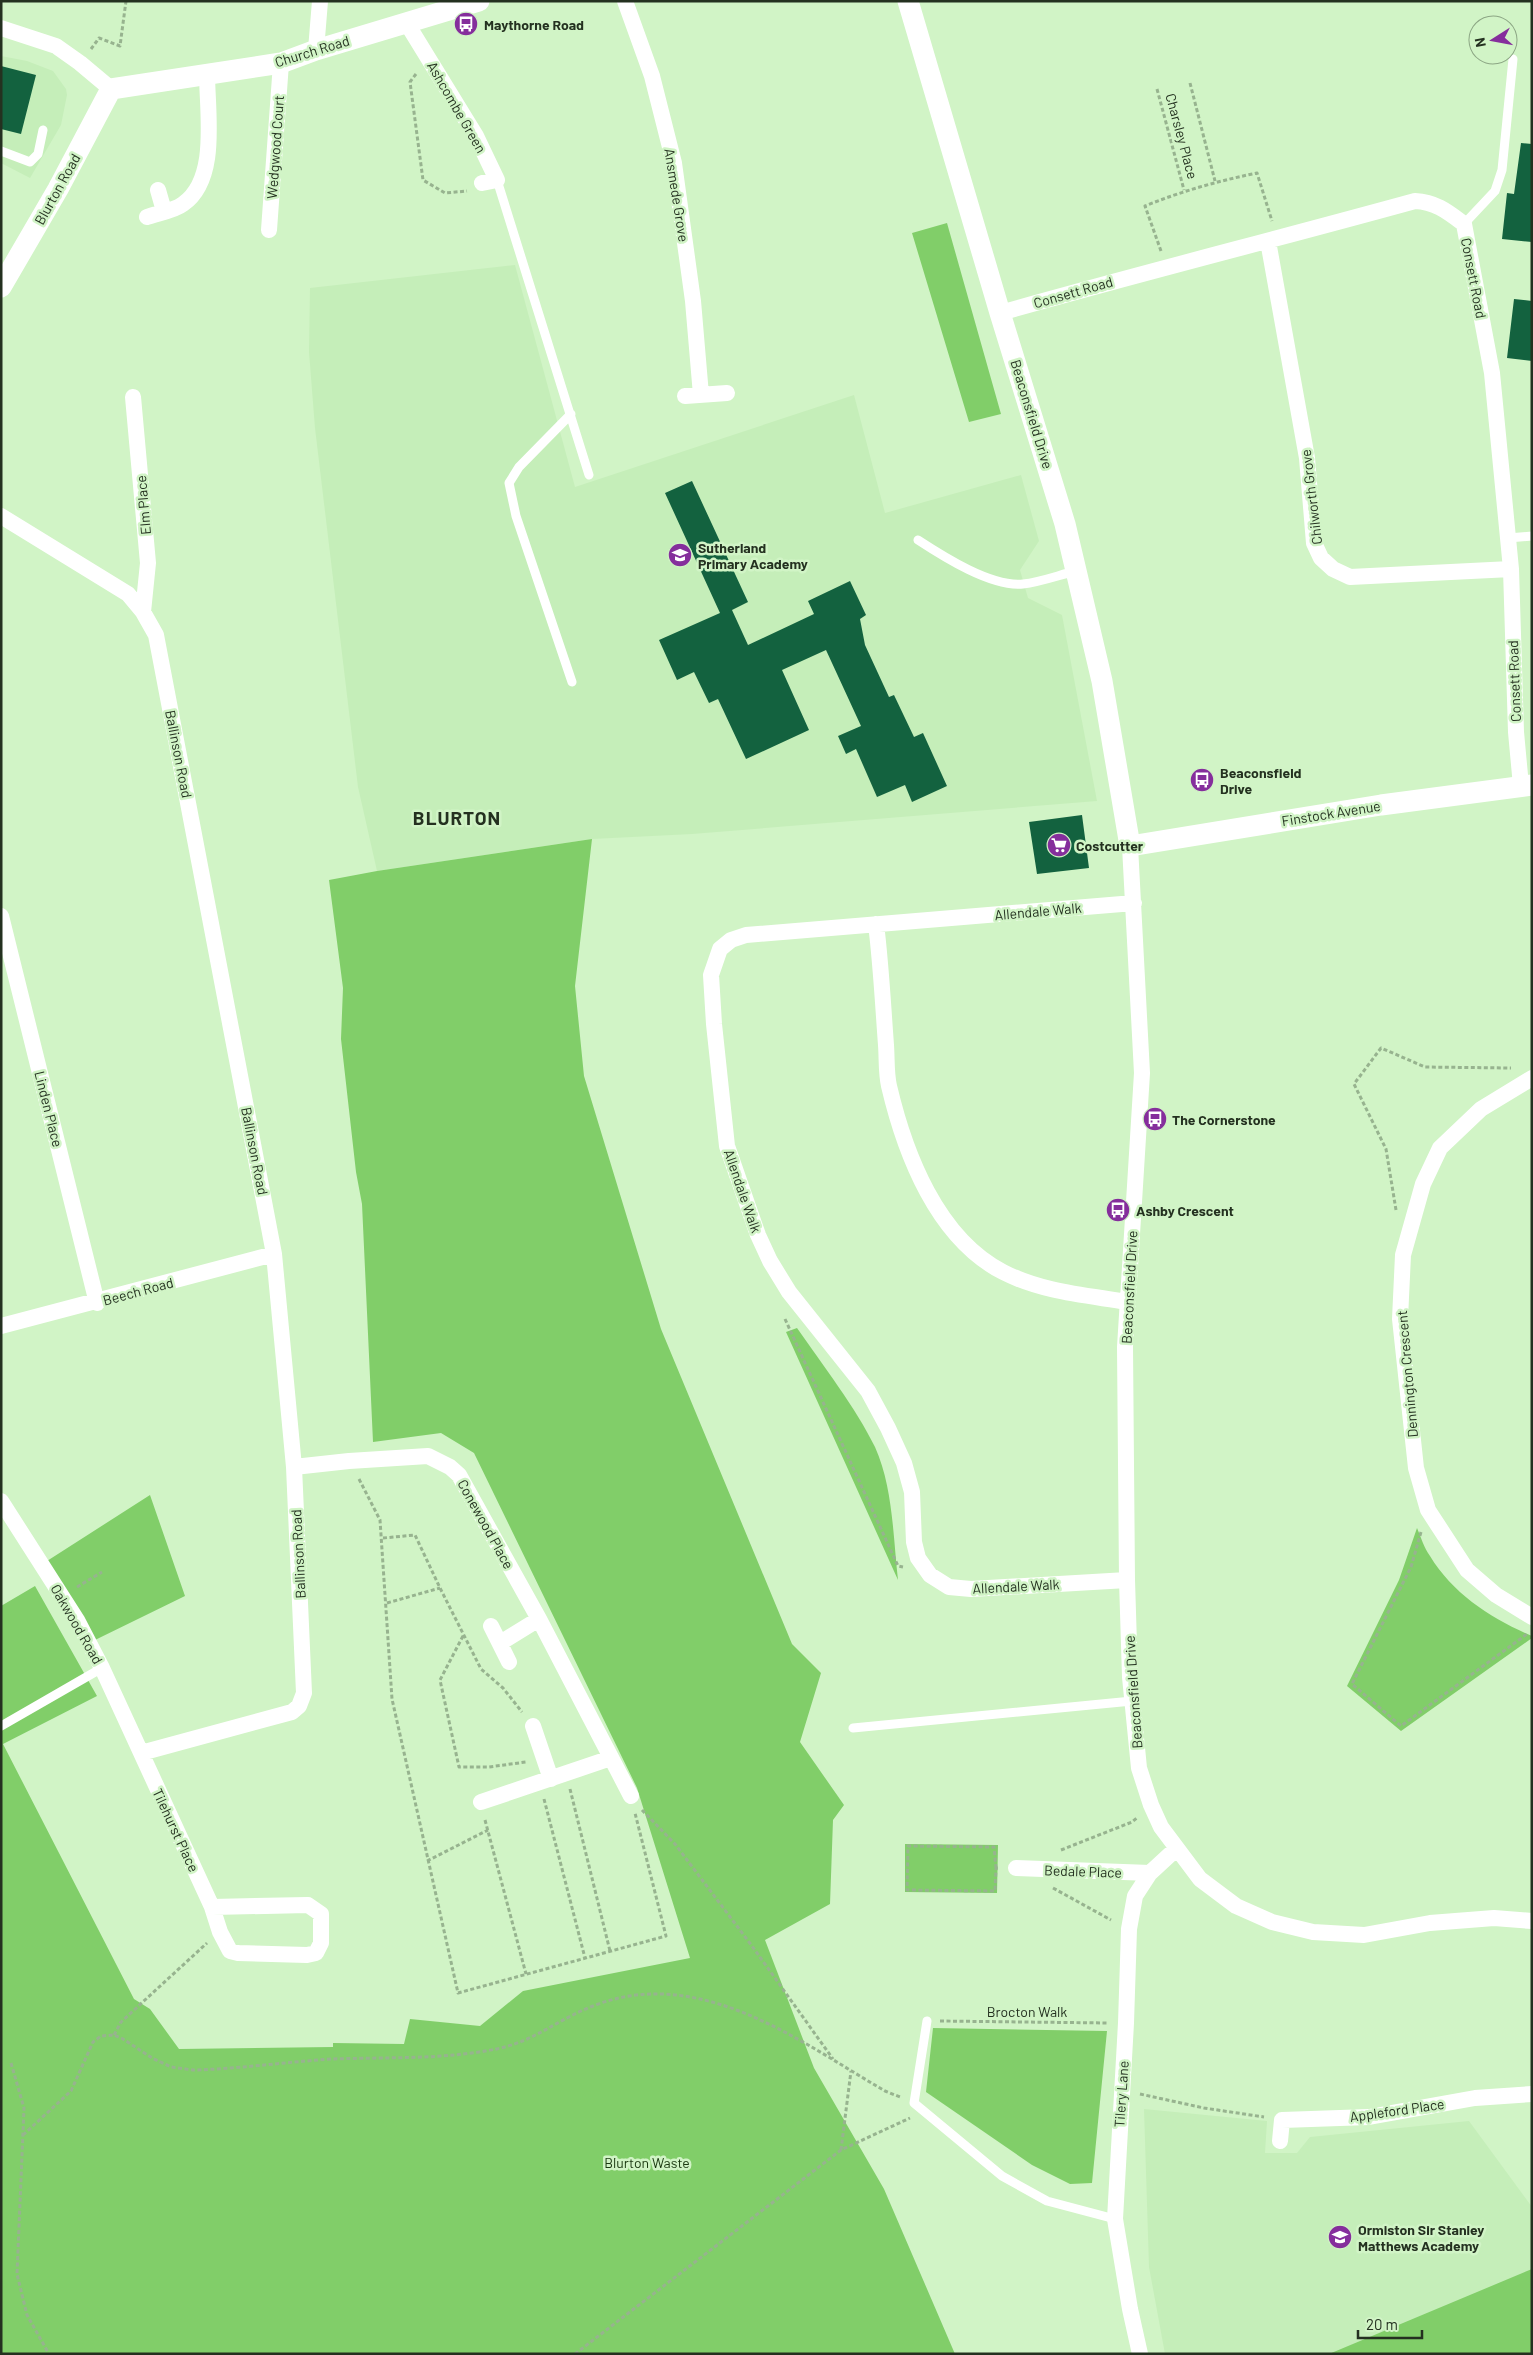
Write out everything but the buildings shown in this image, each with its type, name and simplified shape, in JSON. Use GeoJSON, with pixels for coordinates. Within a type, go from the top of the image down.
{"type":"FeatureCollection","features":[{"type":"Feature","properties":{"kind":"street"},"geometry":{"type":"LineString","coordinates":[[316,50],[320,1]]}},
{"type":"Feature","properties":{"kind":"street","name":"Ansmede Grove"},"geometry":{"type":"LineString","coordinates":[[625,1],[652,76],[674,163],[693,301],[693,395],[727,393]]}},
{"type":"Feature","properties":{"kind":"street","name":"Beaconsfield Drive"},"geometry":{"type":"LineString","coordinates":[[908,1],[1000,313],[1046,459],[1076,571],[1102,681],[1130,846],[1142,1073],[1125,1347],[1127,1580],[1132,1701],[1140,1768],[1151,1805],[1161,1827],[1200,1879],[1236,1906],[1272,1922],[1314,1932],[1364,1935],[1430,1923],[1494,1918],[1532,1920]]}},
{"type":"Feature","properties":{"kind":"street","name":"Church Road"},"geometry":{"type":"LineString","coordinates":[[111,89],[281,63],[316,50],[468,3]]}},
{"type":"Feature","properties":{"kind":"street","name":"Ashcombe Green"},"geometry":{"type":"LineString","coordinates":[[406,22],[476,136],[490,181]]}},
{"type":"Feature","properties":{"kind":"street"},"geometry":{"type":"LineString","coordinates":[[1,28],[56,46],[111,89]]}},
{"type":"Feature","properties":{"kind":"street","name":"Wedgwood Court"},"geometry":{"type":"LineString","coordinates":[[269,230],[281,63]]}},
{"type":"Feature","properties":{"kind":"street"},"geometry":{"type":"LineString","coordinates":[[147,217],[182,206],[198,192],[206,173],[208,150],[207,73]]}},
{"type":"Feature","properties":{"kind":"street","name":"Blurton Road"},"geometry":{"type":"LineString","coordinates":[[1,287],[58,188],[111,89]]}},
{"type":"Feature","properties":{"kind":"street"},"geometry":{"type":"LineString","coordinates":[[158,190],[164,211]]}},
{"type":"Feature","properties":{"kind":"street","name":"Consett Road"},"geometry":{"type":"LineString","coordinates":[[1000,313],[1166,266],[1273,240],[1415,201],[1430,202],[1446,210],[1464,224],[1492,373],[1511,569],[1516,732],[1526,786]]}},
{"type":"Feature","properties":{"kind":"street","name":"Chilworth Grove"},"geometry":{"type":"LineString","coordinates":[[1273,240],[1307,458],[1314,543],[1321,558],[1333,569],[1350,577],[1511,569]]}},
{"type":"Feature","properties":{"kind":"street","name":"Elm Place"},"geometry":{"type":"LineString","coordinates":[[133,397],[148,563],[143,612]]}},
{"type":"Feature","properties":{"kind":"street","name":"Ballinson Road"},"geometry":{"type":"LineString","coordinates":[[1,516],[128,594],[143,612],[156,636],[274,1254],[294,1467],[304,1693],[299,1706],[292,1712],[141,1753]]}},
{"type":"Feature","properties":{"kind":"street","name":"Finstock Avenue"},"geometry":{"type":"LineString","coordinates":[[1130,846],[1381,805],[1526,786]]}},
{"type":"Feature","properties":{"kind":"street","name":"Allendale Walk"},"geometry":{"type":"LineString","coordinates":[[1127,1580],[971,1589],[949,1586],[930,1575],[918,1558],[914,1542],[912,1492],[904,1463],[888,1428],[868,1391],[790,1292],[770,1261],[758,1235],[727,1146],[714,1024],[711,975],[720,949],[731,940],[746,935],[1134,903]]}},
{"type":"Feature","properties":{"kind":"street","name":"Linden Place"},"geometry":{"type":"LineString","coordinates":[[1,916],[97,1302]]}},
{"type":"Feature","properties":{"kind":"street"},"geometry":{"type":"LineString","coordinates":[[876,924],[889,1085],[912,1158],[933,1201],[953,1230],[978,1255],[1003,1272],[1049,1290],[1127,1302]]}},
{"type":"Feature","properties":{"kind":"street","name":"Dennington Crescent"},"geometry":{"type":"LineString","coordinates":[[1532,1078],[1480,1109],[1440,1148],[1423,1184],[1403,1254],[1400,1319],[1416,1468],[1428,1510],[1467,1570],[1496,1594],[1532,1617]]}},
{"type":"Feature","properties":{"kind":"street","name":"Beech Road"},"geometry":{"type":"LineString","coordinates":[[1,1326],[274,1254]]}},
{"type":"Feature","properties":{"kind":"street","name":"Conewood Place"},"geometry":{"type":"LineString","coordinates":[[294,1467],[428,1456],[450,1467],[459,1475],[539,1619],[631,1796]]}},
{"type":"Feature","properties":{"kind":"street","name":"Oakwood Road"},"geometry":{"type":"LineString","coordinates":[[1,1501],[62,1596],[102,1668],[141,1753]]}},
{"type":"Feature","properties":{"kind":"street"},"geometry":{"type":"LineString","coordinates":[[500,1642],[539,1619]]}},
{"type":"Feature","properties":{"kind":"street"},"geometry":{"type":"LineString","coordinates":[[491,1626],[509,1662]]}},
{"type":"Feature","properties":{"kind":"street"},"geometry":{"type":"LineString","coordinates":[[533,1726],[544,1760],[545,1781]]}},
{"type":"Feature","properties":{"kind":"street","name":"Tilehurst Place"},"geometry":{"type":"LineString","coordinates":[[141,1753],[212,1907],[220,1932],[230,1951],[238,1954],[316,1953],[321,1943],[321,1914],[308,1905],[212,1907]]}},
{"type":"Feature","properties":{"kind":"street"},"geometry":{"type":"LineString","coordinates":[[481,1802],[612,1758]]}},
{"type":"Feature","properties":{"kind":"street","name":"Tilery Lane"},"geometry":{"type":"LineString","coordinates":[[1140,2354],[1128,2300],[1115,2219],[1126,2023],[1129,1929],[1135,1896],[1150,1874],[1176,1849]]}},
{"type":"Feature","properties":{"kind":"street","name":"Bedale Place"},"geometry":{"type":"LineString","coordinates":[[1016,1868],[1150,1874]]}},
{"type":"Feature","properties":{"kind":"street","name":"Appleford Place"},"geometry":{"type":"LineString","coordinates":[[1282,2120],[1369,2117],[1475,2098],[1532,2094]]}},
{"type":"Feature","properties":{"kind":"street"},"geometry":{"type":"LineString","coordinates":[[1280,2141],[1282,2120]]}},
{"type":"Feature","properties":{"kind":"lane"},"geometry":{"type":"LineString","coordinates":[[1464,224],[1495,191],[1502,170],[1513,65]]}},
{"type":"Feature","properties":{"kind":"lane"},"geometry":{"type":"LineString","coordinates":[[1,151],[30,162],[38,154],[43,130]]}},
{"type":"Feature","properties":{"kind":"lane"},"geometry":{"type":"LineString","coordinates":[[490,181],[571,414],[589,474]]}},
{"type":"Feature","properties":{"kind":"lane"},"geometry":{"type":"LineString","coordinates":[[571,414],[519,468],[509,483],[516,516],[572,682]]}},
{"type":"Feature","properties":{"kind":"lane"},"geometry":{"type":"LineString","coordinates":[[1508,538],[1532,536]]}},
{"type":"Feature","properties":{"kind":"lane"},"geometry":{"type":"LineString","coordinates":[[918,540],[952,562],[980,575],[1015,583],[1024,584],[1076,571]]}},
{"type":"Feature","properties":{"kind":"lane"},"geometry":{"type":"LineString","coordinates":[[1,1726],[102,1668]]}},
{"type":"Feature","properties":{"kind":"lane"},"geometry":{"type":"LineString","coordinates":[[852,1728],[1132,1701]]}},
{"type":"Feature","properties":{"kind":"lane"},"geometry":{"type":"LineString","coordinates":[[927,2021],[914,2103],[1002,2176],[1047,2201],[1115,2219]]}},
{"type":"Feature","properties":{"kind":"path"},"geometry":{"type":"LineString","coordinates":[[80,63],[99,38],[120,46],[126,1]]}},
{"type":"Feature","properties":{"kind":"path"},"geometry":{"type":"LineString","coordinates":[[427,55],[410,82],[423,180],[446,193],[476,191],[490,181]]}},
{"type":"Feature","properties":{"kind":"path","name":"Charsley Place"},"geometry":{"type":"LineString","coordinates":[[1190,83],[1215,181]]}},
{"type":"Feature","properties":{"kind":"path","name":"Charsley Place"},"geometry":{"type":"LineString","coordinates":[[1157,89],[1184,190]]}},
{"type":"Feature","properties":{"kind":"path","name":"Charsley Place"},"geometry":{"type":"LineString","coordinates":[[1166,266],[1144,206],[1184,190],[1215,181],[1257,173],[1273,240]]}},
{"type":"Feature","properties":{"kind":"path"},"geometry":{"type":"LineString","coordinates":[[1397,1216],[1386,1149],[1354,1084],[1381,1048],[1425,1067],[1512,1068]]}},
{"type":"Feature","properties":{"kind":"path"},"geometry":{"type":"LineString","coordinates":[[783,1314],[898,1566],[930,1575]]}},
{"type":"Feature","properties":{"kind":"path"},"geometry":{"type":"LineString","coordinates":[[1428,1510],[1411,1567],[1352,1684],[1401,1726],[1532,1630]]}},
{"type":"Feature","properties":{"kind":"path"},"geometry":{"type":"LineString","coordinates":[[383,1538],[415,1535],[463,1636],[481,1669],[504,1688],[533,1726]]}},
{"type":"Feature","properties":{"kind":"path"},"geometry":{"type":"LineString","coordinates":[[62,1596],[102,1572]]}},
{"type":"Feature","properties":{"kind":"path"},"geometry":{"type":"LineString","coordinates":[[387,1603],[440,1588]]}},
{"type":"Feature","properties":{"kind":"path"},"geometry":{"type":"LineString","coordinates":[[463,1636],[440,1680],[459,1767],[489,1767],[544,1760]]}},
{"type":"Feature","properties":{"kind":"path"},"geometry":{"type":"LineString","coordinates":[[566,1773],[610,1951]]}},
{"type":"Feature","properties":{"kind":"path"},"geometry":{"type":"LineString","coordinates":[[545,1781],[585,1958]]}},
{"type":"Feature","properties":{"kind":"path"},"geometry":{"type":"LineString","coordinates":[[631,1796],[681,1852],[752,1946],[834,2061]]}},
{"type":"Feature","properties":{"kind":"path"},"geometry":{"type":"LineString","coordinates":[[481,1802],[526,1974]]}},
{"type":"Feature","properties":{"kind":"path"},"geometry":{"type":"LineString","coordinates":[[427,1861],[488,1830]]}},
{"type":"Feature","properties":{"kind":"path"},"geometry":{"type":"LineString","coordinates":[[908,1846],[994,1846],[996,1868],[995,1891],[908,1890],[908,1846]]}},
{"type":"Feature","properties":{"kind":"path"},"geometry":{"type":"LineString","coordinates":[[996,1868],[1016,1868]]}},
{"type":"Feature","properties":{"kind":"path"},"geometry":{"type":"LineString","coordinates":[[114,2035],[121,2022],[220,1932]]}},
{"type":"Feature","properties":{"kind":"path"},"geometry":{"type":"LineString","coordinates":[[23,2134],[71,2090],[93,2042],[101,2036],[114,2035],[171,2066],[193,2070],[331,2060],[458,2055],[502,2048],[541,2034],[592,2006],[623,1997],[650,1994],[688,1996],[728,2006],[775,2027],[886,2091],[914,2103]]}},
{"type":"Feature","properties":{"kind":"path","name":"Brocton Walk"},"geometry":{"type":"LineString","coordinates":[[927,2021],[1126,2023]]}},
{"type":"Feature","properties":{"kind":"path"},"geometry":{"type":"LineString","coordinates":[[11,2064],[24,2108],[17,2274],[27,2314],[49,2354]]}},
{"type":"Feature","properties":{"kind":"path"},"geometry":{"type":"LineString","coordinates":[[841,2150],[851,2071]]}},
{"type":"Feature","properties":{"kind":"path"},"geometry":{"type":"LineString","coordinates":[[1121,2090],[1204,2108],[1282,2120]]}},
{"type":"Feature","properties":{"kind":"path"},"geometry":{"type":"LineString","coordinates":[[576,2354],[841,2150],[925,2111]]}},
{"type":"Feature","properties":{"kind":"shaded area"},"geometry":{"type":"Polygon","coordinates":[[[1,56],[27,61],[53,71],[66,89],[67,95],[61,125],[30,178],[1,163],[1,56]]]}},
{"type":"Feature","properties":{"kind":"shaded area","name":"Sutherland Primary Academy"},"geometry":{"type":"Polygon","coordinates":[[[515,265],[575,487],[854,395],[885,513],[1021,475],[1039,541],[1020,570],[1028,598],[1062,615],[1097,801],[692,834],[592,839],[377,871],[358,787],[315,428],[309,352],[310,288],[515,265]]]}},
{"type":"Feature","properties":{"kind":"shaded area","name":"Ormiston Sir Stanley Matthews Academy"},"geometry":{"type":"Polygon","coordinates":[[[1144,2109],[1267,2121],[1265,2153],[1297,2153],[1310,2137],[1469,2121],[1532,2207],[1532,2354],[1165,2354],[1149,2267],[1144,2109]]]}},
{"type":"Feature","properties":{"kind":"green space"},"geometry":{"type":"Polygon","coordinates":[[[947,223],[1001,414],[969,422],[912,233],[947,223]]]}},
{"type":"Feature","properties":{"kind":"green space","name":"Blurton Waste"},"geometry":{"type":"Polygon","coordinates":[[[592,839],[575,986],[584,1076],[661,1329],[792,1644],[821,1673],[800,1742],[844,1805],[833,1820],[830,1904],[765,1940],[814,2068],[884,2189],[955,2354],[1,2354],[1,1606],[35,1586],[97,1696],[3,1744],[134,1999],[150,2009],[179,2049],[333,2047],[333,2043],[404,2044],[410,2019],[480,2026],[523,1991],[690,1958],[637,1788],[474,1453],[441,1433],[373,1442],[362,1204],[356,1172],[341,1039],[343,988],[329,880],[592,839]]]}},
{"type":"Feature","properties":{"kind":"green space"},"geometry":{"type":"Polygon","coordinates":[[[797,1328],[849,1402],[875,1447],[881,1462],[889,1495],[898,1580],[786,1332],[797,1328]]]}},
{"type":"Feature","properties":{"kind":"green space"},"geometry":{"type":"Polygon","coordinates":[[[150,1495],[185,1596],[95,1640],[47,1561],[150,1495]]]}},
{"type":"Feature","properties":{"kind":"green space"},"geometry":{"type":"Polygon","coordinates":[[[1417,1528],[1424,1546],[1439,1570],[1462,1594],[1502,1622],[1532,1636],[1532,1638],[1401,1731],[1347,1686],[1399,1580],[1417,1528]]]}},
{"type":"Feature","properties":{"kind":"green space"},"geometry":{"type":"Polygon","coordinates":[[[905,1844],[998,1845],[997,1893],[905,1892],[905,1844]]]}},
{"type":"Feature","properties":{"kind":"green space"},"geometry":{"type":"Polygon","coordinates":[[[933,2028],[1107,2031],[1092,2183],[1070,2184],[1032,2165],[926,2092],[933,2028]]]}},
{"type":"Feature","properties":{"kind":"green space"},"geometry":{"type":"Polygon","coordinates":[[[1532,2269],[1532,2354],[1329,2354],[1532,2269]]]}},
{"type":"Feature","properties":{"kind":"place","name":"Maythorne Road"},"geometry":{"type":"Point","coordinates":[466,24]}},
{"type":"Feature","properties":{"kind":"place","name":"Sutherland Primary Academy"},"geometry":{"type":"Point","coordinates":[680,555]}},
{"type":"Feature","properties":{"kind":"place","name":"Beaconsfield Drive"},"geometry":{"type":"Point","coordinates":[1202,780]}},
{"type":"Feature","properties":{"kind":"place","name":"Costcutter"},"geometry":{"type":"Point","coordinates":[1059,845]}},
{"type":"Feature","properties":{"kind":"place","name":"The Cornerstone"},"geometry":{"type":"Point","coordinates":[1155,1119]}},
{"type":"Feature","properties":{"kind":"place","name":"Ashby Crescent"},"geometry":{"type":"Point","coordinates":[1118,1210]}},
{"type":"Feature","properties":{"kind":"place","name":"Ormiston Sir Stanley Matthews Academy"},"geometry":{"type":"Point","coordinates":[1340,2237]}},
{"type":"Feature","properties":{"kind":"district","name":"BLURTON"},"geometry":{"type":"Point","coordinates":[457,817]}}]}
